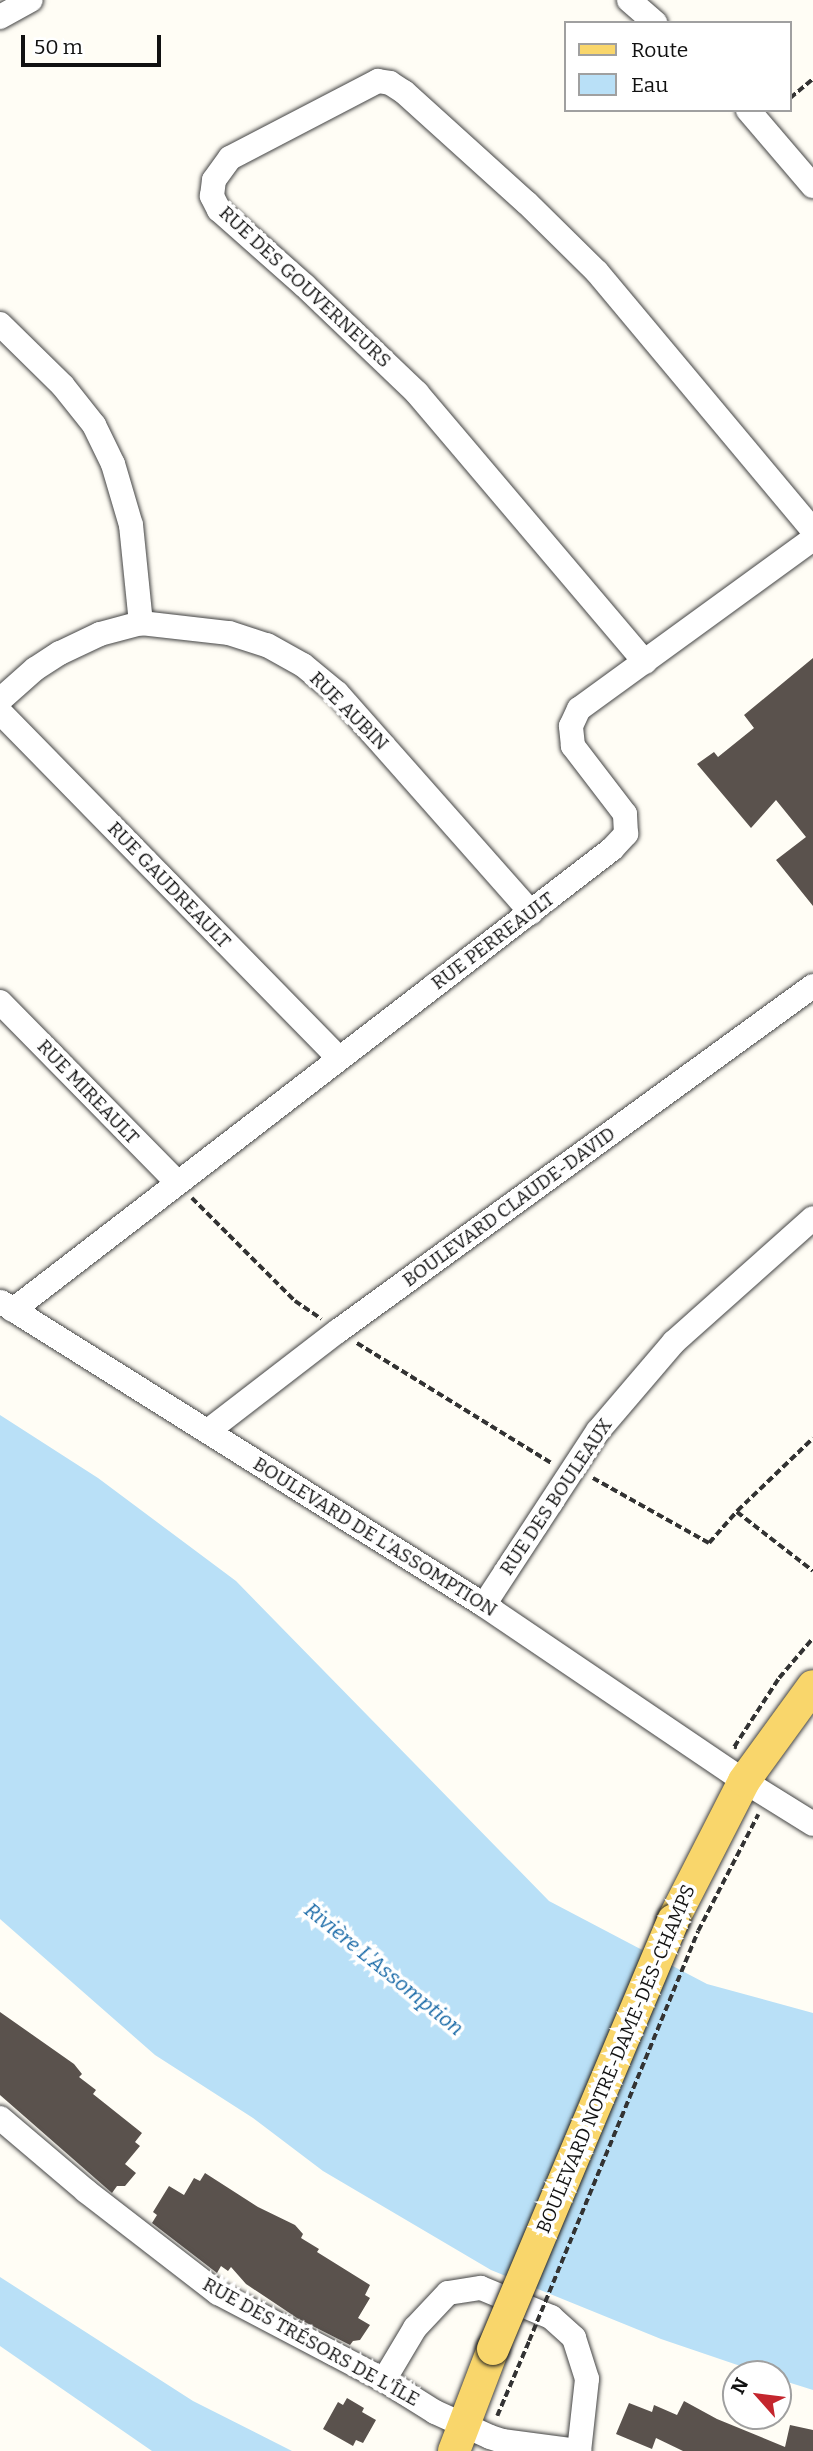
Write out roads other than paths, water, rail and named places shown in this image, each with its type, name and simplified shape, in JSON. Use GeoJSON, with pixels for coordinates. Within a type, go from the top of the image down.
{"type":"FeatureCollection","features":[{"type":"Feature","properties":{"kind":"main road","name":"BOULEVARD NOTRE-DAME-DES-CHAMPS"},"geometry":{"type":"LineString","coordinates":[[459,2437],[493,2349],[686,1926],[744,1782],[813,1686]]}},
{"type":"Feature","properties":{"kind":"street"},"geometry":{"type":"LineString","coordinates":[[0,18],[31,0]]}},
{"type":"Feature","properties":{"kind":"street"},"geometry":{"type":"LineString","coordinates":[[629,0],[652,21]]}},
{"type":"Feature","properties":{"kind":"street","name":"RUE DES GOUVERNEURS"},"geometry":{"type":"LineString","coordinates":[[645,662],[417,393],[305,286],[219,210],[212,196],[214,180],[230,158],[378,81],[390,83],[404,92],[527,203],[597,272],[813,530]]}},
{"type":"Feature","properties":{"kind":"street"},"geometry":{"type":"LineString","coordinates":[[750,112],[813,186]]}},
{"type":"Feature","properties":{"kind":"street"},"geometry":{"type":"LineString","coordinates":[[0,324],[63,386],[94,425],[108,454],[131,525],[141,623]]}},
{"type":"Feature","properties":{"kind":"street","name":"RUE PERREAULT"},"geometry":{"type":"LineString","coordinates":[[7,1306],[177,1182],[612,849],[626,834],[625,814],[573,746],[571,726],[579,709],[813,539]]}},
{"type":"Feature","properties":{"kind":"street","name":"RUE AUBIN"},"geometry":{"type":"LineString","coordinates":[[0,700],[35,668],[60,653],[100,634],[141,623],[229,633],[267,645],[303,665],[345,702],[531,912]]}},
{"type":"Feature","properties":{"kind":"street","name":"RUE GAUDREAULT"},"geometry":{"type":"LineString","coordinates":[[0,712],[339,1058]]}},
{"type":"Feature","properties":{"kind":"street","name":"BOULEVARD CLAUDE-DAVID"},"geometry":{"type":"LineString","coordinates":[[208,1430],[338,1331],[813,986]]}},
{"type":"Feature","properties":{"kind":"street","name":"RUE MIREAULT"},"geometry":{"type":"LineString","coordinates":[[0,1002],[177,1182]]}},
{"type":"Feature","properties":{"kind":"street","name":"RUE DES BOULEAUX"},"geometry":{"type":"LineString","coordinates":[[484,1605],[598,1431],[674,1342],[813,1217]]}},
{"type":"Feature","properties":{"kind":"street","name":"BOULEVARD DE L'ASSOMPTION"},"geometry":{"type":"LineString","coordinates":[[7,1306],[484,1605],[744,1782],[813,1824]]}},
{"type":"Feature","properties":{"kind":"street","name":"RUE DES TRÉSORS DE L'ÎLE"},"geometry":{"type":"LineString","coordinates":[[0,2118],[86,2191],[219,2293],[384,2380],[435,2412],[459,2437],[579,2451]]}},
{"type":"Feature","properties":{"kind":"street"},"geometry":{"type":"LineString","coordinates":[[384,2380],[415,2328],[448,2293],[481,2288],[551,2318],[574,2338],[587,2379],[579,2451]]}},
{"type":"Feature","properties":{"kind":"water","name":"Rivière L'Assomption"},"geometry":{"type":"Polygon","coordinates":[[[0,1415],[98,1478],[236,1581],[549,1901],[707,1984],[813,2013],[813,2390],[792,2383],[792,2360],[723,2360],[661,2339],[491,2270],[323,2171],[253,2118],[155,2055],[0,1919],[0,1415]]]}},
{"type":"Feature","properties":{"kind":"water"},"geometry":{"type":"Polygon","coordinates":[[[0,2277],[193,2401],[292,2451],[152,2451],[0,2346],[0,2277]]]}}]}
